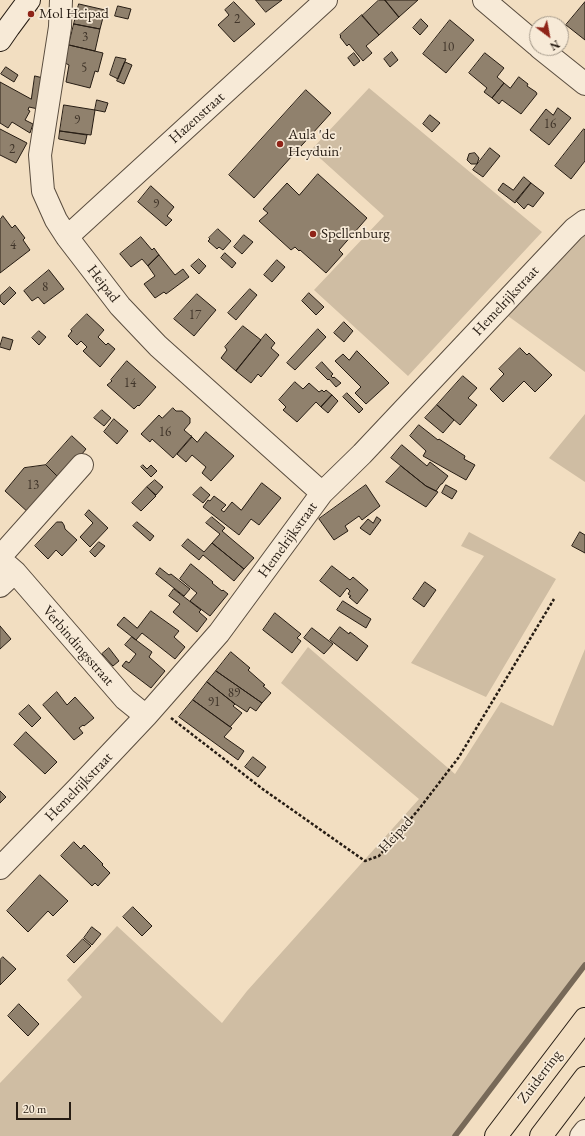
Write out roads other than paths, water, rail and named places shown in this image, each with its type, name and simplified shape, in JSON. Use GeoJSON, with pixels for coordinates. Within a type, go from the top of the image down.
{"type":"FeatureCollection","features":[{"type":"Feature","properties":{"kind":"highway","name":"Zuiderring"},"geometry":{"type":"LineString","coordinates":[[496,1136],[585,1019]]}},
{"type":"Feature","properties":{"kind":"highway"},"geometry":{"type":"LineString","coordinates":[[541,1136],[585,1078]]}},
{"type":"Feature","properties":{"kind":"street"},"geometry":{"type":"LineString","coordinates":[[0,40],[29,0]]}},
{"type":"Feature","properties":{"kind":"street","name":"Heipad"},"geometry":{"type":"LineString","coordinates":[[61,0],[60,27],[40,154],[43,191],[56,220],[67,237],[120,306],[158,346],[322,494]]}},
{"type":"Feature","properties":{"kind":"street","name":"Hazenstraat"},"geometry":{"type":"LineString","coordinates":[[67,237],[326,0]]}},
{"type":"Feature","properties":{"kind":"street"},"geometry":{"type":"LineString","coordinates":[[484,0],[529,38]]}},
{"type":"Feature","properties":{"kind":"street"},"geometry":{"type":"LineString","coordinates":[[550,56],[585,84]]}},
{"type":"Feature","properties":{"kind":"street","name":"Hemelrijkstraat"},"geometry":{"type":"LineString","coordinates":[[0,868],[146,716],[219,633],[322,494],[362,454],[574,229],[585,221]]}},
{"type":"Feature","properties":{"kind":"street","name":"Verbindingsstraat"},"geometry":{"type":"LineString","coordinates":[[82,465],[4,568],[125,699],[146,716]]}},
{"type":"Feature","properties":{"kind":"street"},"geometry":{"type":"LineString","coordinates":[[581,1136],[585,1131]]}},
{"type":"Feature","properties":{"kind":"waterway"},"geometry":{"type":"LineString","coordinates":[[455,1136],[585,965]]}},
{"type":"Feature","properties":{"kind":"place","name":"Mol Heipad"},"geometry":{"type":"Point","coordinates":[31,14]}},
{"type":"Feature","properties":{"kind":"place","name":"Aula 'de Heyduin'"},"geometry":{"type":"Point","coordinates":[280,144]}},
{"type":"Feature","properties":{"kind":"place","name":"Spellenburg"},"geometry":{"type":"Point","coordinates":[313,234]}}]}
